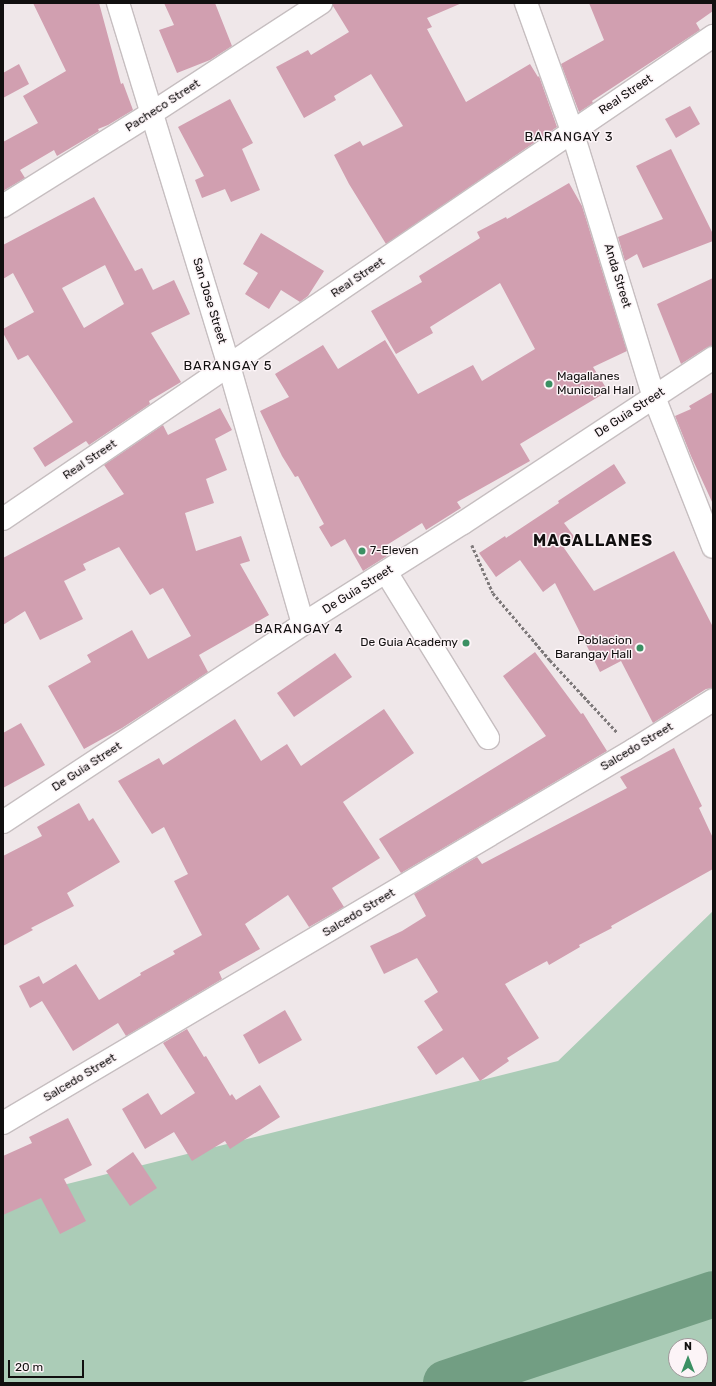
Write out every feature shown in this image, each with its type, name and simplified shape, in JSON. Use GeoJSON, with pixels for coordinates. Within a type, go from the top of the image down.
{"type":"FeatureCollection","features":[{"type":"Feature","properties":{"kind":"street","name":"San Jose Street"},"geometry":{"type":"LineString","coordinates":[[118,3],[229,366],[303,624]]}},
{"type":"Feature","properties":{"kind":"street","name":"Pacheco Street"},"geometry":{"type":"LineString","coordinates":[[3,206],[152,113],[321,3]]}},
{"type":"Feature","properties":{"kind":"street","name":"Anda Street"},"geometry":{"type":"LineString","coordinates":[[526,3],[572,131],[654,397],[713,547]]}},
{"type":"Feature","properties":{"kind":"street","name":"Real Street"},"geometry":{"type":"LineString","coordinates":[[3,519],[713,36]]}},
{"type":"Feature","properties":{"kind":"street","name":"De Guia Street"},"geometry":{"type":"LineString","coordinates":[[3,822],[303,624],[463,523],[713,358]]}},
{"type":"Feature","properties":{"kind":"street"},"geometry":{"type":"LineString","coordinates":[[386,572],[488,738]]}},
{"type":"Feature","properties":{"kind":"street","name":"Salcedo Street"},"geometry":{"type":"LineString","coordinates":[[3,1123],[635,749],[713,700]]}},
{"type":"Feature","properties":{"kind":"path"},"geometry":{"type":"LineString","coordinates":[[463,523],[493,593],[601,717],[635,749]]}},
{"type":"Feature","properties":{"kind":"green space"},"geometry":{"type":"Polygon","coordinates":[[[713,911],[713,1383],[3,1383],[3,1200],[558,1061],[713,911]]]}},
{"type":"Feature","properties":{"kind":"building"},"geometry":{"type":"Polygon","coordinates":[[[33,3],[99,3],[121,84],[123,83],[133,110],[108,125],[98,129],[99,131],[57,156],[54,150],[20,170],[25,178],[3,191],[3,142],[38,123],[23,96],[66,71],[33,3]]]}},
{"type":"Feature","properties":{"kind":"building"},"geometry":{"type":"Polygon","coordinates":[[[164,3],[215,3],[232,46],[210,60],[177,73],[159,30],[174,25],[164,3]]]}},
{"type":"Feature","properties":{"kind":"building"},"geometry":{"type":"Polygon","coordinates":[[[333,3],[462,3],[427,18],[432,27],[427,29],[466,102],[530,64],[538,77],[539,76],[557,127],[386,244],[349,184],[334,155],[360,141],[363,146],[403,126],[371,74],[334,96],[336,100],[304,118],[276,67],[308,50],[311,55],[349,32],[333,6],[333,3]]]}},
{"type":"Feature","properties":{"kind":"building"},"geometry":{"type":"Polygon","coordinates":[[[589,3],[713,3],[713,11],[696,23],[700,30],[592,101],[593,103],[579,112],[561,64],[604,40],[589,3]]]}},
{"type":"Feature","properties":{"kind":"building"},"geometry":{"type":"Polygon","coordinates":[[[19,64],[29,84],[3,98],[3,73],[19,64]]]}},
{"type":"Feature","properties":{"kind":"building"},"geometry":{"type":"Polygon","coordinates":[[[230,99],[253,143],[242,149],[260,190],[231,202],[225,189],[202,198],[195,180],[204,176],[178,127],[230,99]]]}},
{"type":"Feature","properties":{"kind":"building"},"geometry":{"type":"Polygon","coordinates":[[[690,106],[700,124],[676,138],[665,119],[690,106]]]}},
{"type":"Feature","properties":{"kind":"building"},"geometry":{"type":"Polygon","coordinates":[[[671,149],[713,234],[713,241],[643,268],[637,254],[625,261],[618,237],[663,219],[636,166],[671,149]]]}},
{"type":"Feature","properties":{"kind":"building"},"geometry":{"type":"Polygon","coordinates":[[[569,183],[582,206],[627,351],[593,367],[608,391],[520,444],[530,461],[457,502],[461,508],[426,530],[422,523],[382,548],[387,556],[363,571],[345,539],[331,547],[319,527],[324,524],[298,476],[295,477],[282,456],[260,411],[289,397],[275,374],[323,345],[338,369],[385,340],[418,394],[473,365],[482,381],[535,349],[500,283],[430,327],[433,333],[396,354],[371,311],[422,282],[419,276],[480,238],[477,232],[506,217],[507,219],[569,183]]]}},
{"type":"Feature","properties":{"kind":"building"},"geometry":{"type":"Polygon","coordinates":[[[94,197],[135,271],[142,268],[153,290],[174,280],[190,314],[151,333],[181,382],[149,401],[150,404],[89,445],[86,441],[45,467],[33,448],[73,422],[28,355],[18,360],[3,333],[3,329],[34,312],[13,273],[3,279],[3,245],[94,197]],[[105,265],[62,288],[84,328],[124,304],[105,265]]]}},
{"type":"Feature","properties":{"kind":"building"},"geometry":{"type":"Polygon","coordinates":[[[261,233],[324,271],[308,296],[300,302],[281,290],[269,309],[245,294],[258,273],[243,264],[261,233]]]}},
{"type":"Feature","properties":{"kind":"building"},"geometry":{"type":"Polygon","coordinates":[[[713,278],[713,346],[706,348],[681,364],[657,304],[713,278]]]}},
{"type":"Feature","properties":{"kind":"building"},"geometry":{"type":"Polygon","coordinates":[[[713,392],[713,504],[675,416],[691,409],[689,406],[713,392]]]}},
{"type":"Feature","properties":{"kind":"building"},"geometry":{"type":"Polygon","coordinates":[[[220,408],[232,430],[215,439],[227,470],[206,479],[214,503],[185,513],[196,551],[241,536],[250,561],[240,564],[269,615],[199,655],[208,672],[122,728],[84,749],[48,686],[91,662],[87,655],[132,630],[148,659],[191,636],[163,588],[150,595],[119,547],[83,564],[86,570],[64,581],[83,619],[40,640],[25,611],[3,625],[3,558],[124,494],[104,465],[163,425],[168,435],[220,408]]]}},
{"type":"Feature","properties":{"kind":"building","name":"Poblacion Barangay Hall"},"geometry":{"type":"Polygon","coordinates":[[[614,464],[626,483],[564,523],[576,539],[564,548],[594,591],[674,551],[713,627],[713,688],[706,689],[653,723],[621,661],[600,672],[555,583],[543,592],[520,560],[496,577],[479,553],[505,536],[506,538],[614,464]]]}},
{"type":"Feature","properties":{"kind":"building"},"geometry":{"type":"Polygon","coordinates":[[[535,652],[581,714],[583,713],[607,751],[401,873],[379,839],[546,736],[503,676],[535,652]]]}},
{"type":"Feature","properties":{"kind":"building"},"geometry":{"type":"Polygon","coordinates":[[[335,653],[352,677],[294,717],[277,693],[335,653]]]}},
{"type":"Feature","properties":{"kind":"building"},"geometry":{"type":"Polygon","coordinates":[[[384,709],[414,753],[343,802],[380,858],[332,888],[344,907],[309,927],[288,895],[245,924],[260,949],[219,972],[222,979],[126,1036],[118,1023],[73,1051],[42,1001],[30,1008],[19,986],[39,976],[43,984],[76,964],[99,1000],[141,975],[140,973],[175,954],[173,951],[202,935],[174,881],[188,874],[164,827],[152,834],[118,781],[159,758],[163,765],[235,719],[261,761],[287,744],[301,766],[384,709]]]}},
{"type":"Feature","properties":{"kind":"building"},"geometry":{"type":"Polygon","coordinates":[[[21,723],[45,765],[3,788],[3,733],[21,723]]]}},
{"type":"Feature","properties":{"kind":"building"},"geometry":{"type":"Polygon","coordinates":[[[674,748],[702,806],[699,808],[713,838],[713,869],[611,926],[612,928],[579,945],[580,947],[549,965],[547,961],[505,984],[539,1038],[507,1058],[509,1061],[480,1081],[463,1057],[436,1075],[417,1047],[443,1030],[424,1001],[438,992],[417,958],[384,974],[370,946],[402,931],[426,916],[414,894],[477,857],[482,864],[627,788],[620,777],[674,748]]]}},
{"type":"Feature","properties":{"kind":"building"},"geometry":{"type":"Polygon","coordinates":[[[79,803],[89,821],[93,818],[120,862],[67,893],[74,906],[31,928],[33,930],[3,946],[3,856],[42,836],[37,827],[79,803]]]}},
{"type":"Feature","properties":{"kind":"building"},"geometry":{"type":"Polygon","coordinates":[[[285,1010],[302,1040],[259,1064],[243,1035],[285,1010]]]}},
{"type":"Feature","properties":{"kind":"building"},"geometry":{"type":"Polygon","coordinates":[[[187,1029],[204,1057],[206,1056],[230,1096],[232,1094],[236,1100],[260,1085],[280,1117],[230,1149],[225,1141],[192,1161],[174,1132],[145,1149],[122,1109],[148,1093],[161,1115],[195,1093],[163,1043],[187,1029]]]}},
{"type":"Feature","properties":{"kind":"building"},"geometry":{"type":"Polygon","coordinates":[[[68,1118],[92,1165],[64,1179],[86,1221],[60,1234],[41,1198],[3,1215],[3,1156],[32,1143],[29,1137],[68,1118]]]}},
{"type":"Feature","properties":{"kind":"building"},"geometry":{"type":"Polygon","coordinates":[[[133,1152],[157,1188],[130,1206],[106,1171],[133,1152]]]}},
{"type":"Feature","properties":{"kind":"waterway"},"geometry":{"type":"LineString","coordinates":[[446,1383],[713,1294]]}},
{"type":"Feature","properties":{"kind":"place","name":"Magallanes Municipal Hall"},"geometry":{"type":"Point","coordinates":[549,384]}},
{"type":"Feature","properties":{"kind":"place","name":"7-Eleven"},"geometry":{"type":"Point","coordinates":[362,551]}},
{"type":"Feature","properties":{"kind":"place","name":"De Guia Academy"},"geometry":{"type":"Point","coordinates":[466,643]}},
{"type":"Feature","properties":{"kind":"place","name":"Poblacion Barangay Hall"},"geometry":{"type":"Point","coordinates":[640,648]}},
{"type":"Feature","properties":{"kind":"district","name":"BARANGAY 3"},"geometry":{"type":"Point","coordinates":[569,137]}},
{"type":"Feature","properties":{"kind":"district","name":"BARANGAY 5"},"geometry":{"type":"Point","coordinates":[228,366]}},
{"type":"Feature","properties":{"kind":"district","name":"MAGALLANES"},"geometry":{"type":"Point","coordinates":[593,541]}},
{"type":"Feature","properties":{"kind":"district","name":"BARANGAY 4"},"geometry":{"type":"Point","coordinates":[299,629]}}]}
